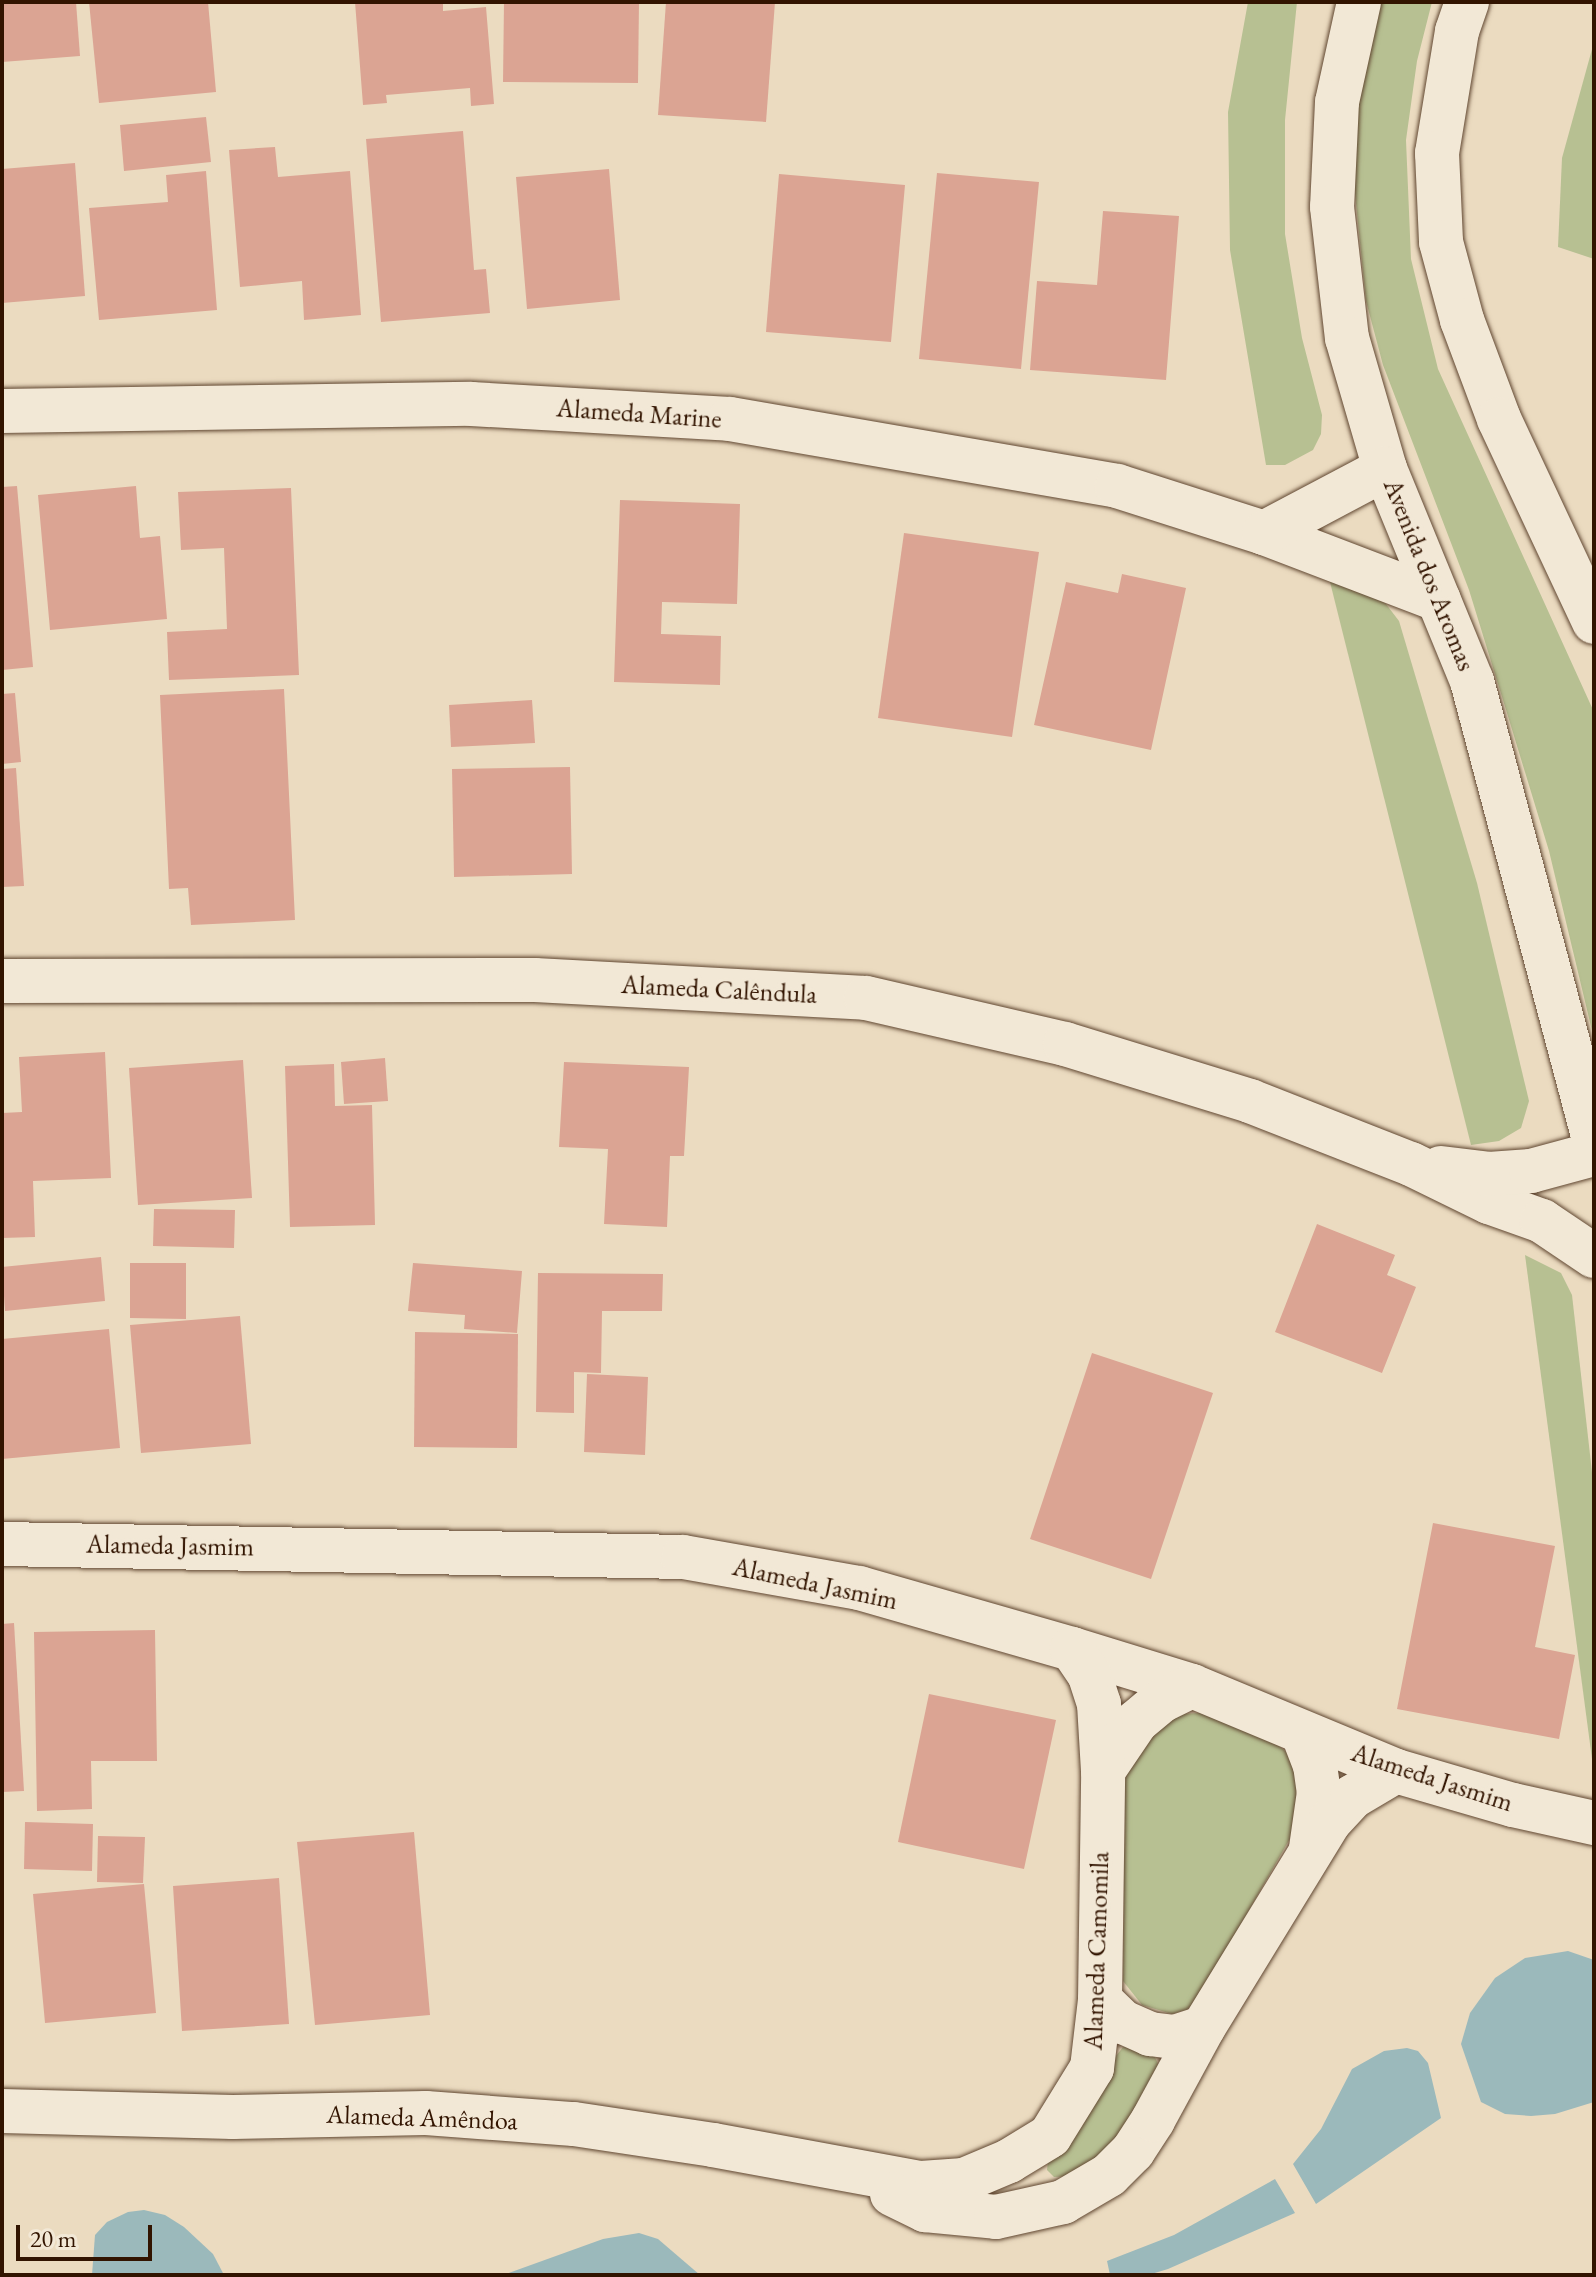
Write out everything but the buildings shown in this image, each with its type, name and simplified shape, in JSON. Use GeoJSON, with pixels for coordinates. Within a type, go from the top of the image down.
{"type":"FeatureCollection","features":[{"type":"Feature","properties":{"kind":"street"},"geometry":{"type":"LineString","coordinates":[[1467,2],[1457,31],[1437,153],[1441,242],[1462,320],[1499,419],[1594,622]]}},
{"type":"Feature","properties":{"kind":"street","name":"Avenida dos Aromas"},"geometry":{"type":"LineString","coordinates":[[1346,10],[1337,102],[1332,207],[1347,338],[1385,469],[1472,681],[1594,1141]]}},
{"type":"Feature","properties":{"kind":"street","name":"Alameda Marine"},"geometry":{"type":"LineString","coordinates":[[2,411],[471,404],[730,419],[1117,486],[1264,533],[1439,600]]}},
{"type":"Feature","properties":{"kind":"street"},"geometry":{"type":"LineString","coordinates":[[1264,533],[1385,469]]}},
{"type":"Feature","properties":{"kind":"street","name":"Alameda Calêndula"},"geometry":{"type":"LineString","coordinates":[[2,981],[535,980],[866,998],[1065,1044],[1250,1101],[1411,1164],[1489,1202],[1542,1221],[1594,1256]]}},
{"type":"Feature","properties":{"kind":"street","name":"Alameda Calêndula"},"geometry":{"type":"LineString","coordinates":[[1411,1164],[1489,1174],[1531,1171],[1594,1154]]}},
{"type":"Feature","properties":{"kind":"street","name":"Alameda Jasmim"},"geometry":{"type":"LineString","coordinates":[[2,1544],[683,1557],[859,1588],[1072,1649],[1192,1686],[1396,1771],[1513,1805],[1594,1823]]}},
{"type":"Feature","properties":{"kind":"street","name":"Alameda Camomila"},"geometry":{"type":"LineString","coordinates":[[839,2170],[921,2183],[964,2180],[1009,2161],[1050,2136],[1092,2068],[1100,2000],[1103,1771],[1099,1704],[1089,1674],[1072,1649]]}},
{"type":"Feature","properties":{"kind":"street"},"geometry":{"type":"LineString","coordinates":[[1103,1771],[1136,1722],[1161,1701],[1192,1686]]}},
{"type":"Feature","properties":{"kind":"street"},"geometry":{"type":"LineString","coordinates":[[1303,1734],[1315,1765],[1319,1792],[1311,1851]]}},
{"type":"Feature","properties":{"kind":"street"},"geometry":{"type":"LineString","coordinates":[[839,2170],[925,2210],[996,2217],[1063,2202],[1109,2175],[1133,2151],[1203,2028],[1311,1851],[1352,1797],[1396,1771]]}},
{"type":"Feature","properties":{"kind":"street"},"geometry":{"type":"LineString","coordinates":[[1100,2000],[1123,2022],[1150,2034],[1175,2037],[1203,2028]]}},
{"type":"Feature","properties":{"kind":"street","name":"Alameda Amêndoa"},"geometry":{"type":"LineString","coordinates":[[2,2111],[233,2117],[426,2113],[574,2124],[713,2145],[839,2170]]}},
{"type":"Feature","properties":{"kind":"green space"},"geometry":{"type":"Polygon","coordinates":[[[1248,2],[1297,2],[1285,120],[1285,234],[1302,338],[1322,415],[1321,434],[1313,450],[1285,465],[1266,465],[1230,250],[1228,112],[1248,2]]]}},
{"type":"Feature","properties":{"kind":"green space"},"geometry":{"type":"Polygon","coordinates":[[[1374,2],[1432,2],[1417,61],[1406,140],[1411,259],[1438,369],[1594,712],[1594,1039],[1549,851],[1469,590],[1383,365],[1366,301],[1352,164],[1359,87],[1374,2]]]}},
{"type":"Feature","properties":{"kind":"green space"},"geometry":{"type":"Polygon","coordinates":[[[1594,42],[1594,259],[1558,247],[1562,158],[1594,42]]]}},
{"type":"Feature","properties":{"kind":"green space"},"geometry":{"type":"Polygon","coordinates":[[[1329,578],[1369,592],[1386,604],[1399,621],[1477,883],[1529,1101],[1521,1128],[1499,1141],[1471,1145],[1329,578]]]}},
{"type":"Feature","properties":{"kind":"green space"},"geometry":{"type":"Polygon","coordinates":[[[1525,1255],[1561,1273],[1572,1295],[1594,1490],[1594,1774],[1525,1255]]]}},
{"type":"Feature","properties":{"kind":"green space"},"geometry":{"type":"Polygon","coordinates":[[[1200,1713],[1223,1718],[1271,1739],[1286,1752],[1301,1781],[1296,1828],[1197,2001],[1186,2010],[1172,2014],[1142,2005],[1123,1981],[1125,1765],[1135,1745],[1178,1714],[1200,1713]]]}},
{"type":"Feature","properties":{"kind":"green space"},"geometry":{"type":"Polygon","coordinates":[[[1133,2045],[1153,2053],[1160,2068],[1123,2131],[1092,2163],[1072,2176],[1054,2177],[1047,2170],[1048,2161],[1116,2056],[1123,2047],[1133,2045]]]}},
{"type":"Feature","properties":{"kind":"water"},"geometry":{"type":"Polygon","coordinates":[[[1568,1951],[1594,1960],[1594,2102],[1555,2114],[1505,2114],[1481,2102],[1461,2044],[1470,2013],[1495,1978],[1525,1958],[1568,1951]]]}},
{"type":"Feature","properties":{"kind":"water"},"geometry":{"type":"Polygon","coordinates":[[[1407,2048],[1418,2051],[1428,2063],[1441,2118],[1316,2204],[1293,2164],[1321,2129],[1352,2069],[1384,2051],[1407,2048]]]}},
{"type":"Feature","properties":{"kind":"water"},"geometry":{"type":"Polygon","coordinates":[[[1275,2179],[1295,2213],[1168,2269],[1148,2275],[1110,2275],[1107,2261],[1174,2235],[1275,2179]]]}},
{"type":"Feature","properties":{"kind":"water"},"geometry":{"type":"Polygon","coordinates":[[[144,2210],[165,2215],[184,2227],[213,2254],[224,2275],[92,2275],[95,2235],[107,2222],[128,2212],[144,2210]]]}},
{"type":"Feature","properties":{"kind":"water"},"geometry":{"type":"Polygon","coordinates":[[[639,2233],[658,2239],[700,2275],[503,2275],[603,2239],[639,2233]]]}}]}
